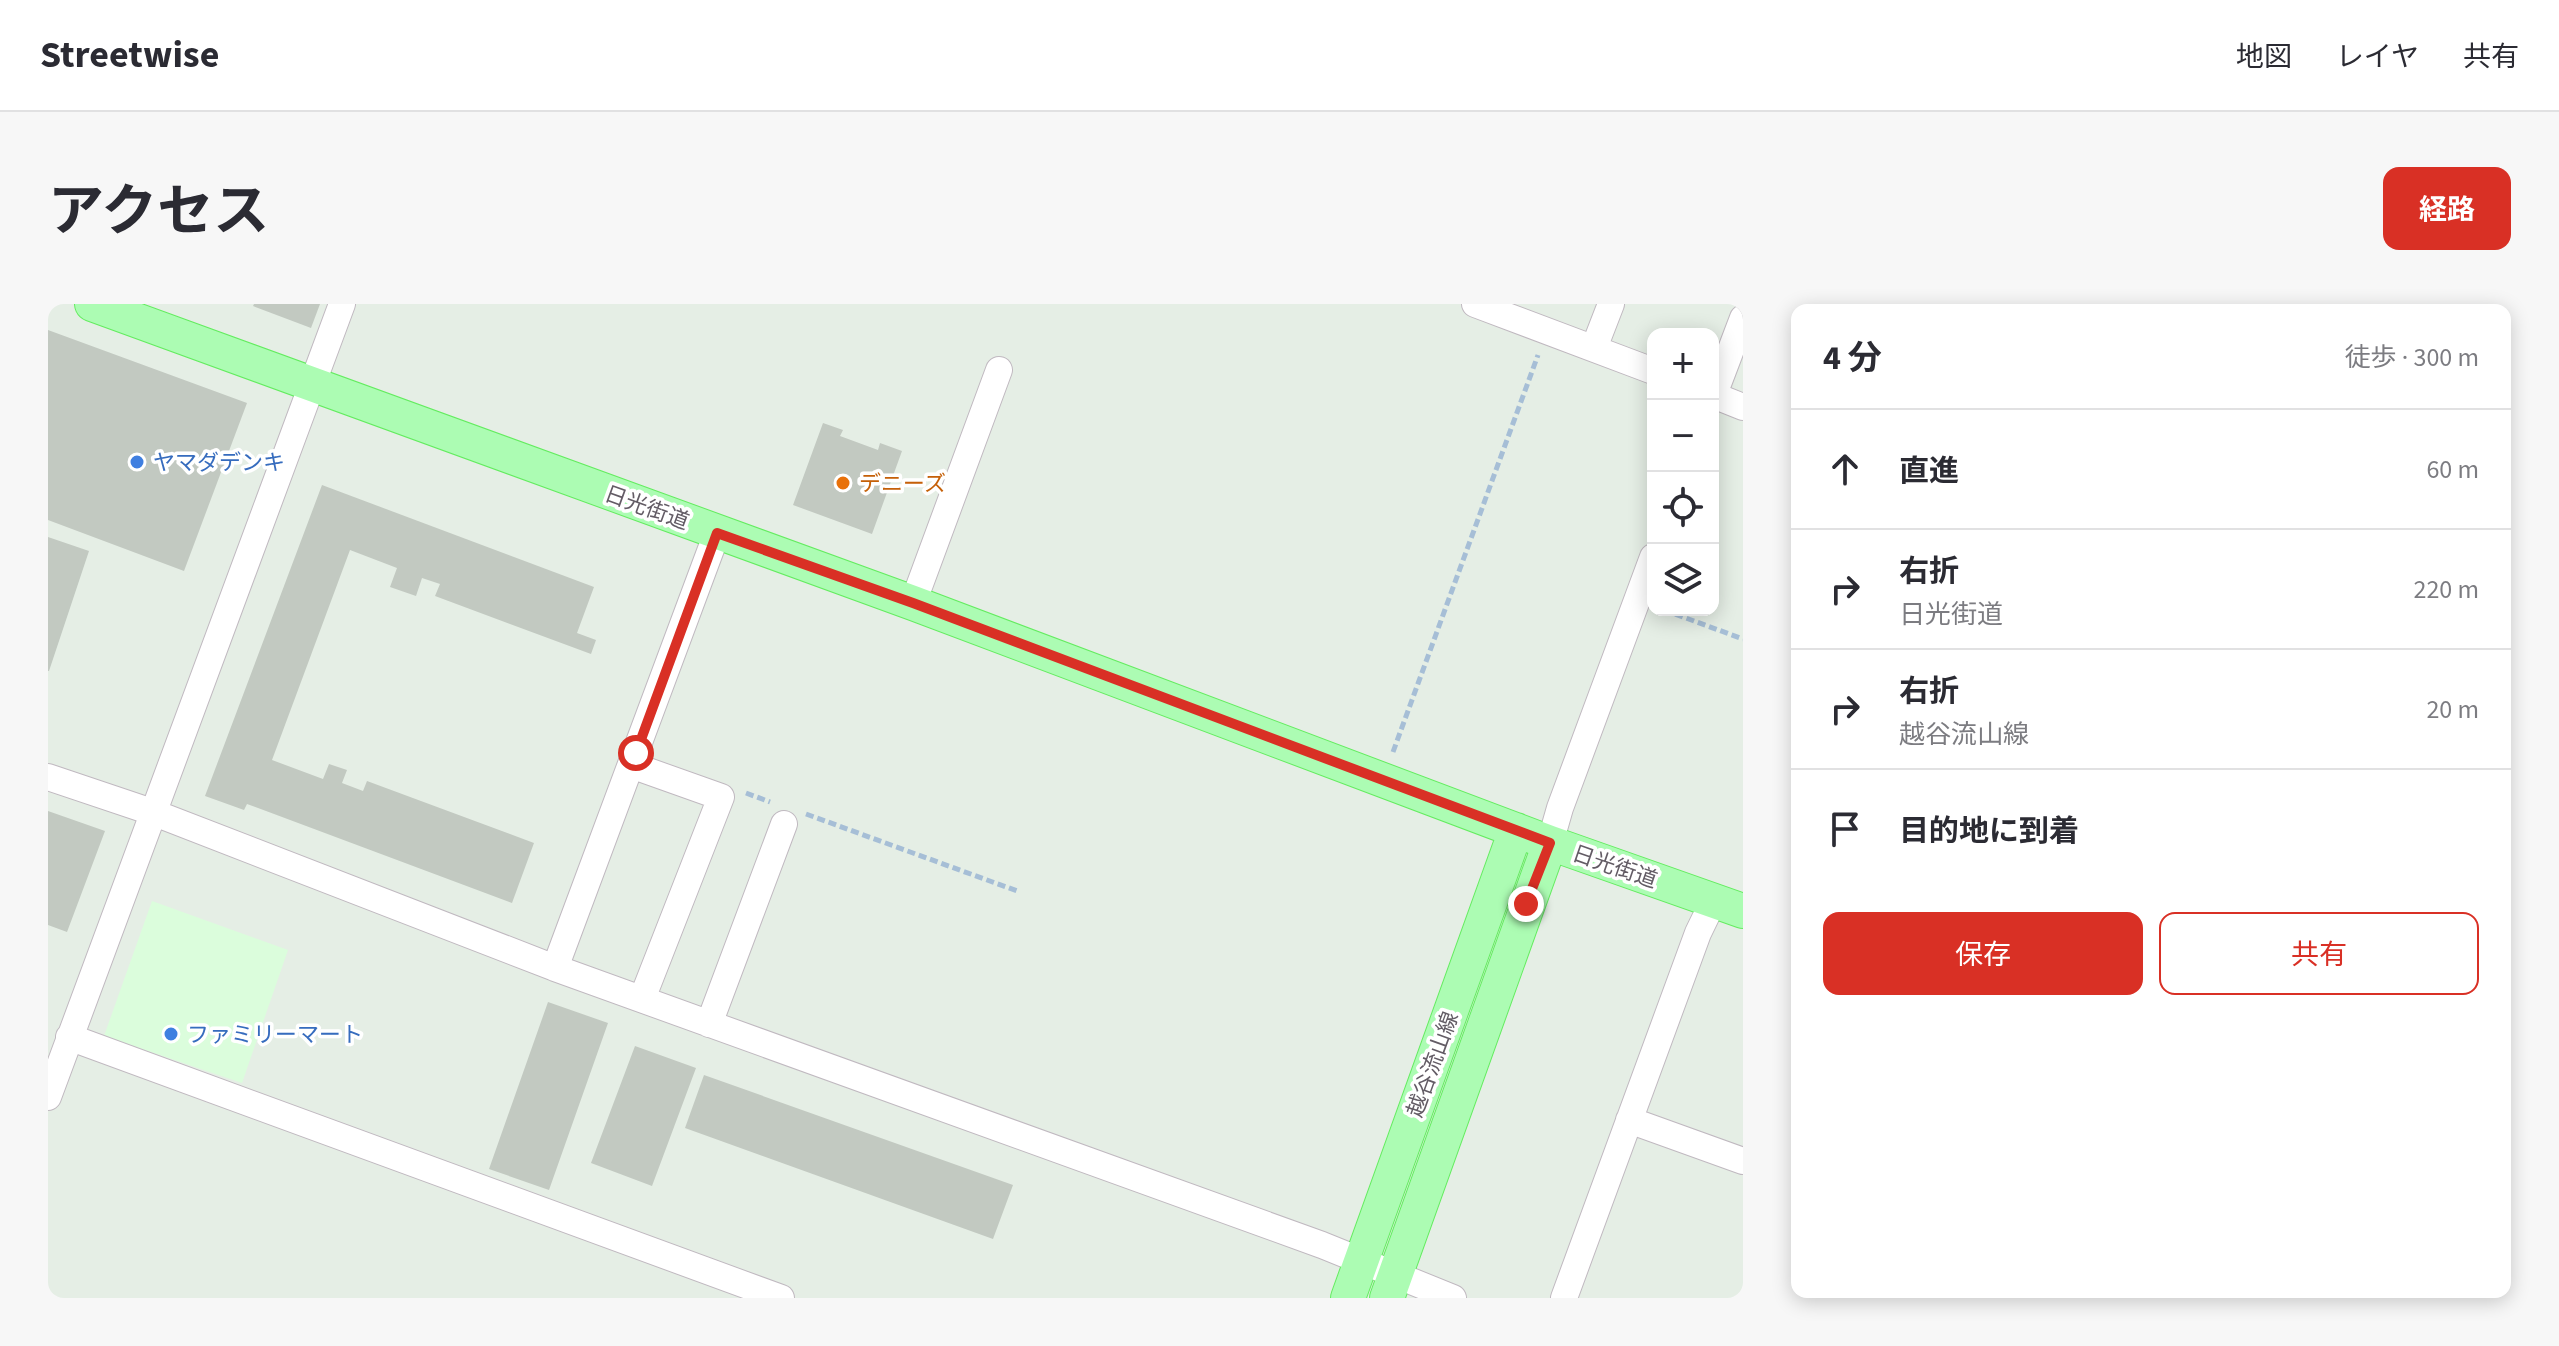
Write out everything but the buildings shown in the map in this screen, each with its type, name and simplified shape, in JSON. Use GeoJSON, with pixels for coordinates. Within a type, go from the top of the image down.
{"type":"FeatureCollection","features":[{"type":"Feature","properties":{"kind":"main road","name":"日光街道"},"geometry":{"type":"LineString","coordinates":[[92,304],[913,603],[1550,843],[1729,906]]}},
{"type":"Feature","properties":{"kind":"main road","name":"越谷流山線"},"geometry":{"type":"LineString","coordinates":[[1348,1298],[1516,830]]}},
{"type":"Feature","properties":{"kind":"main road","name":"越谷流山線"},"geometry":{"type":"LineString","coordinates":[[1392,1287],[1550,843]]}},
{"type":"Feature","properties":{"kind":"street"},"geometry":{"type":"LineString","coordinates":[[48,1097],[342,304]]}},
{"type":"Feature","properties":{"kind":"street"},"geometry":{"type":"LineString","coordinates":[[1475,304],[1647,369]]}},
{"type":"Feature","properties":{"kind":"street"},"geometry":{"type":"LineString","coordinates":[[1594,348],[1611,304]]}},
{"type":"Feature","properties":{"kind":"street"},"geometry":{"type":"LineString","coordinates":[[1719,380],[1743,318]]}},
{"type":"Feature","properties":{"kind":"street"},"geometry":{"type":"LineString","coordinates":[[913,603],[999,370]]}},
{"type":"Feature","properties":{"kind":"street"},"geometry":{"type":"LineString","coordinates":[[1719,398],[1743,407]]}},
{"type":"Feature","properties":{"kind":"street"},"geometry":{"type":"LineString","coordinates":[[555,968],[717,533]]}},
{"type":"Feature","properties":{"kind":"street"},"geometry":{"type":"LineString","coordinates":[[1550,843],[1565,793],[1647,573]]}},
{"type":"Feature","properties":{"kind":"street"},"geometry":{"type":"LineString","coordinates":[[631,765],[721,797],[642,999]]}},
{"type":"Feature","properties":{"kind":"street"},"geometry":{"type":"LineString","coordinates":[[48,777],[152,812],[555,968],[1362,1261],[1392,1287],[1453,1298]]}},
{"type":"Feature","properties":{"kind":"street"},"geometry":{"type":"LineString","coordinates":[[709,1024],[789,814]]}},
{"type":"Feature","properties":{"kind":"street"},"geometry":{"type":"LineString","coordinates":[[1564,1298],[1698,933],[1729,906]]}},
{"type":"Feature","properties":{"kind":"street"},"geometry":{"type":"LineString","coordinates":[[69,1037],[781,1298]]}},
{"type":"Feature","properties":{"kind":"street"},"geometry":{"type":"LineString","coordinates":[[1629,1120],[1743,1161]]}},
{"type":"Feature","properties":{"kind":"path"},"geometry":{"type":"LineString","coordinates":[[1393,753],[1540,351]]}},
{"type":"Feature","properties":{"kind":"path"},"geometry":{"type":"LineString","coordinates":[[1680,616],[1743,639]]}},
{"type":"Feature","properties":{"kind":"path"},"geometry":{"type":"LineString","coordinates":[[739,790],[789,814],[1020,892]]}},
{"type":"Feature","properties":{"kind":"shaded area"},"geometry":{"type":"Polygon","coordinates":[[[152,901],[288,950],[242,1083],[104,1036],[152,901]]]}},
{"type":"Feature","properties":{"kind":"place","name":"ヤマダデンキ"},"geometry":{"type":"Point","coordinates":[137,462]}},
{"type":"Feature","properties":{"kind":"place","name":"デニーズ"},"geometry":{"type":"Point","coordinates":[843,483]}},
{"type":"Feature","properties":{"kind":"place","name":"ファミリーマート"},"geometry":{"type":"Point","coordinates":[171,1034]}},
{"type":"Feature","properties":{"kind":"route"},"geometry":{"type":"LineString","coordinates":[[636,753],[717,533],[913,603],[1550,843],[1526,904]]}}]}
